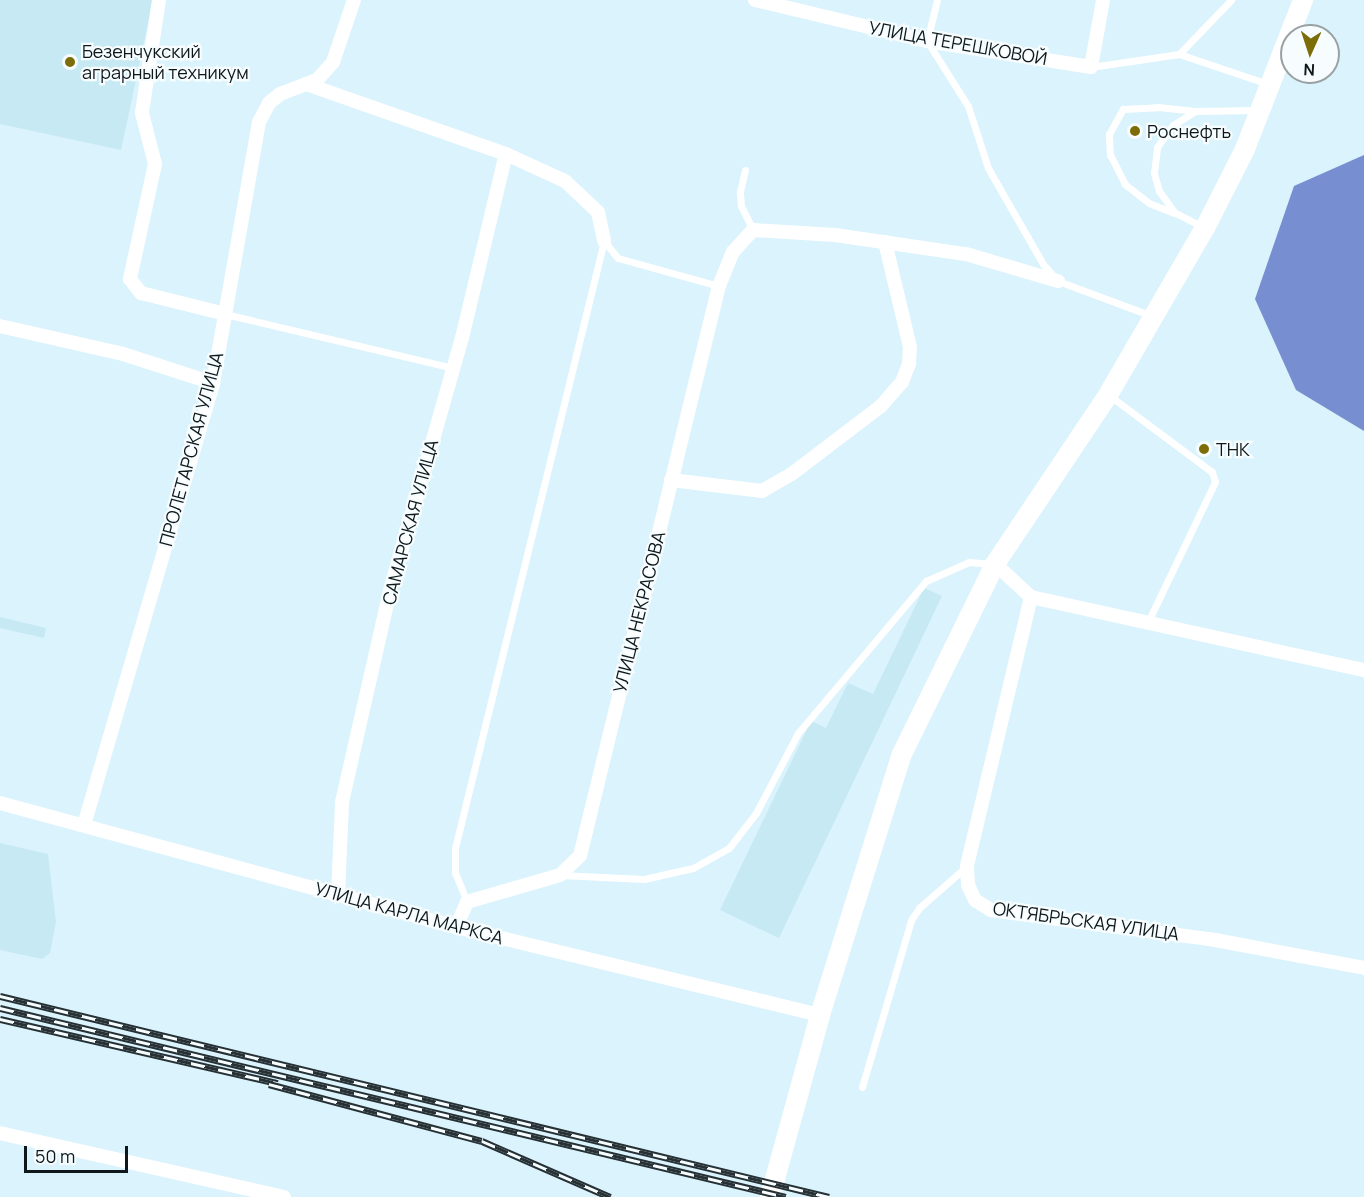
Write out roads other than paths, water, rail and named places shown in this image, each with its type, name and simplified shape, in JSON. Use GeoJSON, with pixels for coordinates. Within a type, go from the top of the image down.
{"type":"FeatureCollection","features":[{"type":"Feature","properties":{"kind":"street"},"geometry":{"type":"LineString","coordinates":[[159,0],[142,113],[155,164],[130,279],[141,293],[225,314]]}},
{"type":"Feature","properties":{"kind":"street","name":"ПРОЛЕТАРСКАЯ УЛИЦА"},"geometry":{"type":"LineString","coordinates":[[84,825],[213,383],[259,122],[269,103],[280,94],[317,80],[333,62],[354,0]]}},
{"type":"Feature","properties":{"kind":"street","name":"УЛИЦА ТЕРЕШКОВОЙ"},"geometry":{"type":"LineString","coordinates":[[755,0],[927,41],[1091,67]]}},
{"type":"Feature","properties":{"kind":"street"},"geometry":{"type":"LineString","coordinates":[[1091,67],[1102,0]]}},
{"type":"Feature","properties":{"kind":"street"},"geometry":{"type":"LineString","coordinates":[[771,1197],[820,1015],[902,754],[995,564],[1108,395],[1205,228],[1261,110],[1303,0]]}},
{"type":"Feature","properties":{"kind":"street"},"geometry":{"type":"LineString","coordinates":[[306,84],[506,154],[565,181],[598,212],[604,241]]}},
{"type":"Feature","properties":{"kind":"street","name":"САМАРСКАЯ УЛИЦА"},"geometry":{"type":"LineString","coordinates":[[338,895],[342,802],[391,587],[453,368],[506,154]]}},
{"type":"Feature","properties":{"kind":"street"},"geometry":{"type":"LineString","coordinates":[[753,230],[885,242],[966,254],[1058,281]]}},
{"type":"Feature","properties":{"kind":"street","name":"УЛИЦА НЕКРАСОВА"},"geometry":{"type":"LineString","coordinates":[[560,875],[573,866],[585,843],[719,286],[734,252],[753,230]]}},
{"type":"Feature","properties":{"kind":"street"},"geometry":{"type":"LineString","coordinates":[[671,480],[762,491],[793,473],[880,406],[902,381],[910,355],[885,242]]}},
{"type":"Feature","properties":{"kind":"street"},"geometry":{"type":"LineString","coordinates":[[0,326],[123,354],[213,383]]}},
{"type":"Feature","properties":{"kind":"street"},"geometry":{"type":"LineString","coordinates":[[995,564],[1031,597],[1364,670]]}},
{"type":"Feature","properties":{"kind":"street","name":"ОКТЯБРЬСКАЯ УЛИЦА"},"geometry":{"type":"LineString","coordinates":[[1031,597],[967,866],[968,885],[975,900],[990,910],[1215,940],[1364,968]]}},
{"type":"Feature","properties":{"kind":"street","name":"УЛИЦА КАРЛА МАРКСА"},"geometry":{"type":"LineString","coordinates":[[0,803],[456,927],[820,1015]]}},
{"type":"Feature","properties":{"kind":"street"},"geometry":{"type":"LineString","coordinates":[[456,927],[466,902],[560,875]]}},
{"type":"Feature","properties":{"kind":"street"},"geometry":{"type":"LineString","coordinates":[[0,1133],[253,1194],[284,1197]]}},
{"type":"Feature","properties":{"kind":"lane"},"geometry":{"type":"LineString","coordinates":[[936,0],[927,41],[968,106],[988,168],[1018,225],[1058,281],[1154,317]]}},
{"type":"Feature","properties":{"kind":"lane"},"geometry":{"type":"LineString","coordinates":[[1179,54],[1231,0]]}},
{"type":"Feature","properties":{"kind":"lane"},"geometry":{"type":"LineString","coordinates":[[1091,67],[1179,54],[1271,85]]}},
{"type":"Feature","properties":{"kind":"lane"},"geometry":{"type":"LineString","coordinates":[[1205,228],[1149,203],[1125,184],[1110,155],[1109,134],[1123,109],[1158,107],[1195,111],[1261,110]]}},
{"type":"Feature","properties":{"kind":"lane"},"geometry":{"type":"LineString","coordinates":[[1175,213],[1159,191],[1154,173],[1157,147],[1173,125],[1195,111]]}},
{"type":"Feature","properties":{"kind":"lane"},"geometry":{"type":"LineString","coordinates":[[745,170],[740,192],[741,206],[753,230]]}},
{"type":"Feature","properties":{"kind":"lane"},"geometry":{"type":"LineString","coordinates":[[604,241],[618,258],[719,286]]}},
{"type":"Feature","properties":{"kind":"lane"},"geometry":{"type":"LineString","coordinates":[[466,902],[455,873],[455,848],[604,241]]}},
{"type":"Feature","properties":{"kind":"lane"},"geometry":{"type":"LineString","coordinates":[[225,314],[453,368]]}},
{"type":"Feature","properties":{"kind":"lane"},"geometry":{"type":"LineString","coordinates":[[1108,395],[1212,472],[1215,482],[1148,622]]}},
{"type":"Feature","properties":{"kind":"lane"},"geometry":{"type":"LineString","coordinates":[[560,875],[644,879],[693,868],[729,848],[756,813],[798,733],[926,581],[969,562],[995,564]]}},
{"type":"Feature","properties":{"kind":"lane"},"geometry":{"type":"LineString","coordinates":[[862,1088],[911,920],[919,908],[967,866]]}},
{"type":"Feature","properties":{"kind":"water"},"geometry":{"type":"Polygon","coordinates":[[[1364,155],[1364,431],[1296,390],[1255,299],[1294,186],[1364,155]]]}},
{"type":"Feature","properties":{"kind":"railway"},"geometry":{"type":"LineString","coordinates":[[0,996],[829,1197]]}},
{"type":"Feature","properties":{"kind":"railway"},"geometry":{"type":"LineString","coordinates":[[0,1008],[786,1197]]}},
{"type":"Feature","properties":{"kind":"railway"},"geometry":{"type":"LineString","coordinates":[[0,1019],[278,1083]]}},
{"type":"Feature","properties":{"kind":"railway"},"geometry":{"type":"LineString","coordinates":[[269,1084],[482,1141],[610,1197]]}},
{"type":"Feature","properties":{"kind":"place","name":"Безенчукский аграрный техникум"},"geometry":{"type":"Point","coordinates":[70,62]}},
{"type":"Feature","properties":{"kind":"place","name":"Роснефть"},"geometry":{"type":"Point","coordinates":[1135,131]}},
{"type":"Feature","properties":{"kind":"place","name":"ТНК"},"geometry":{"type":"Point","coordinates":[1204,449]}}]}
